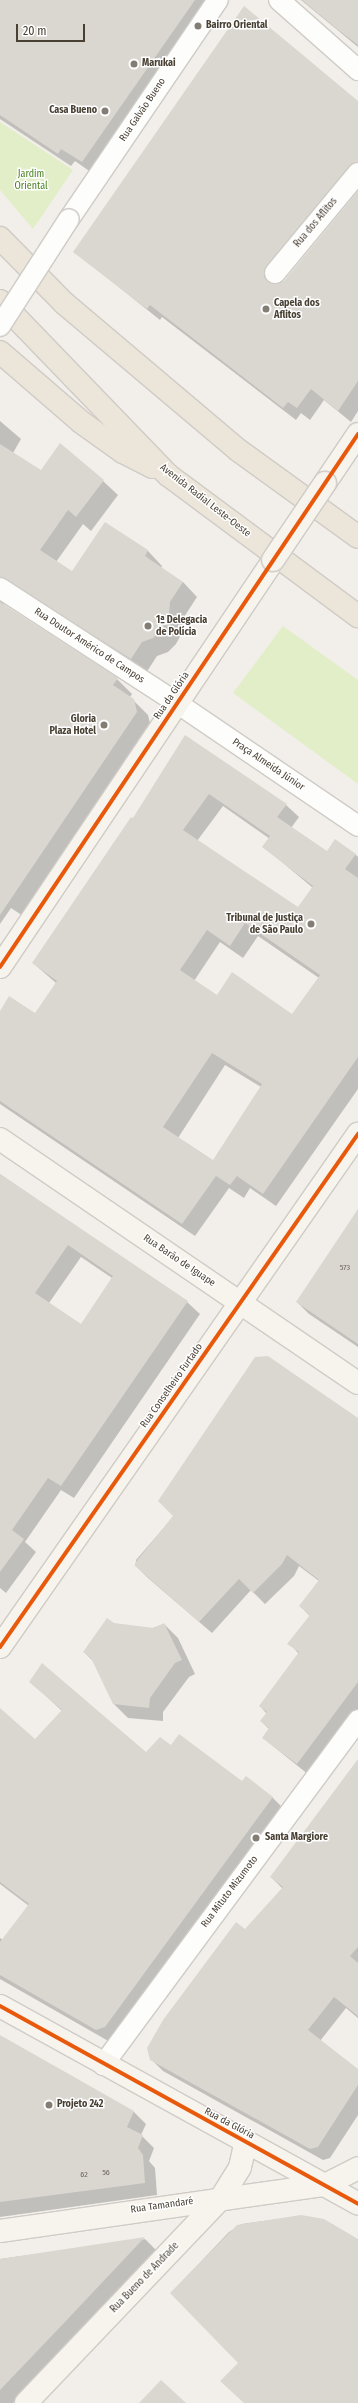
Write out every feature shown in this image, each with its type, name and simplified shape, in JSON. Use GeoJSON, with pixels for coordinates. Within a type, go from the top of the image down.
{"type":"FeatureCollection","features":[{"type":"Feature","properties":{"kind":"highway"},"geometry":{"type":"LineString","coordinates":[[0,238],[64,303],[238,450],[358,537]]}},
{"type":"Feature","properties":{"kind":"highway","name":"Avenida Radial Leste-Oeste"},"geometry":{"type":"LineString","coordinates":[[0,301],[168,475],[358,616]]}},
{"type":"Feature","properties":{"kind":"highway"},"geometry":{"type":"LineString","coordinates":[[0,352],[81,422],[123,452],[168,475]]}},
{"type":"Feature","properties":{"kind":"street","name":"Rua Galvão Bueno"},"geometry":{"type":"LineString","coordinates":[[0,326],[69,219],[218,0]]}},
{"type":"Feature","properties":{"kind":"street"},"geometry":{"type":"LineString","coordinates":[[278,0],[358,70]]}},
{"type":"Feature","properties":{"kind":"street","name":"Rua dos Aflitos"},"geometry":{"type":"LineString","coordinates":[[275,274],[358,174]]}},
{"type":"Feature","properties":{"kind":"street","name":"Rua da Glória"},"geometry":{"type":"LineString","coordinates":[[0,967],[356,436]]}},
{"type":"Feature","properties":{"kind":"street","name":"Rua Doutor Américo de Campos"},"geometry":{"type":"LineString","coordinates":[[0,588],[177,703]]}},
{"type":"Feature","properties":{"kind":"street","name":"Praça Almeida Júnior"},"geometry":{"type":"LineString","coordinates":[[177,703],[358,826]]}},
{"type":"Feature","properties":{"kind":"street","name":"Rua Conselheiro Furtado"},"geometry":{"type":"LineString","coordinates":[[0,1647],[358,1134]]}},
{"type":"Feature","properties":{"kind":"street","name":"Rua Barão de Iguape"},"geometry":{"type":"LineString","coordinates":[[0,1139],[358,1382]]}},
{"type":"Feature","properties":{"kind":"street","name":"Rua Mituto Mizumoto"},"geometry":{"type":"LineString","coordinates":[[103,2065],[358,1720]]}},
{"type":"Feature","properties":{"kind":"street","name":"Rua da Glória"},"geometry":{"type":"LineString","coordinates":[[0,2006],[103,2065],[325,2184],[358,2204]]}},
{"type":"Feature","properties":{"kind":"street","name":"Rua Bueno de Andrade"},"geometry":{"type":"LineString","coordinates":[[26,2403],[221,2198],[240,2167],[246,2142]]}},
{"type":"Feature","properties":{"kind":"street","name":"Rua Tamandaré"},"geometry":{"type":"LineString","coordinates":[[0,2231],[221,2198],[266,2194],[325,2184],[358,2168]]}},
{"type":"Feature","properties":{"kind":"green space","name":"Jardim Oriental"},"geometry":{"type":"Polygon","coordinates":[[[0,122],[73,170],[33,229],[0,190],[0,122]]]}},
{"type":"Feature","properties":{"kind":"green space"},"geometry":{"type":"Polygon","coordinates":[[[283,626],[358,680],[358,784],[233,693],[283,626]]]}},
{"type":"Feature","properties":{"kind":"building"},"geometry":{"type":"Polygon","coordinates":[[[0,0],[195,0],[82,162],[61,149],[58,154],[0,115],[0,0]]]}},
{"type":"Feature","properties":{"kind":"building"},"geometry":{"type":"Polygon","coordinates":[[[302,0],[358,0],[358,45],[337,29],[302,0]]]}},
{"type":"Feature","properties":{"kind":"building"},"geometry":{"type":"Polygon","coordinates":[[[244,6],[358,101],[358,162],[349,166],[264,271],[264,277],[273,284],[284,281],[358,191],[358,381],[338,411],[311,389],[297,408],[288,402],[283,408],[150,305],[147,309],[73,252],[244,6]]]}},
{"type":"Feature","properties":{"kind":"building"},"geometry":{"type":"Polygon","coordinates":[[[60,443],[104,480],[76,517],[68,510],[40,550],[72,571],[105,522],[148,550],[145,556],[183,582],[170,602],[169,616],[162,630],[153,638],[142,642],[131,659],[0,577],[0,444],[41,470],[60,443]]]}},
{"type":"Feature","properties":{"kind":"building"},"geometry":{"type":"Polygon","coordinates":[[[0,602],[118,678],[113,685],[134,699],[137,712],[0,915],[0,602]]]}},
{"type":"Feature","properties":{"kind":"building"},"geometry":{"type":"Polygon","coordinates":[[[185,735],[287,804],[277,817],[327,851],[335,839],[356,854],[345,869],[358,878],[358,1057],[263,1194],[237,1176],[230,1185],[216,1176],[182,1224],[0,1101],[0,1011],[9,996],[35,1013],[57,981],[32,963],[131,817],[133,818],[185,735]],[[209,794],[183,830],[298,907],[313,886],[262,847],[270,836],[209,794]],[[245,923],[230,946],[207,930],[180,970],[217,995],[232,972],[292,1014],[320,975],[245,923]],[[212,1053],[163,1127],[213,1160],[262,1084],[212,1053]]]}},
{"type":"Feature","properties":{"kind":"building"},"geometry":{"type":"Polygon","coordinates":[[[0,1174],[188,1301],[61,1486],[48,1478],[12,1530],[24,1539],[0,1572],[0,1174]],[[68,1245],[35,1293],[81,1324],[113,1276],[68,1245]]]}},
{"type":"Feature","properties":{"kind":"building"},"geometry":{"type":"Polygon","coordinates":[[[358,1209],[358,1344],[296,1302],[358,1209]]]}},
{"type":"Feature","properties":{"kind":"building"},"geometry":{"type":"Polygon","coordinates":[[[268,1356],[358,1418],[358,1682],[297,1764],[262,1738],[269,1728],[260,1721],[267,1712],[259,1706],[299,1652],[287,1644],[310,1615],[299,1606],[319,1580],[287,1555],[282,1564],[253,1593],[239,1579],[199,1622],[135,1566],[135,1563],[173,1516],[158,1501],[255,1357],[268,1356]]]}},
{"type":"Feature","properties":{"kind":"building"},"geometry":{"type":"Polygon","coordinates":[[[107,1618],[114,1623],[154,1628],[164,1623],[182,1660],[175,1663],[150,1698],[149,1708],[113,1704],[91,1658],[83,1652],[107,1618]]]}},
{"type":"Feature","properties":{"kind":"building"},"geometry":{"type":"Polygon","coordinates":[[[42,1663],[146,1752],[160,1737],[171,1745],[179,1734],[242,1781],[246,1776],[273,1797],[105,2027],[96,2030],[0,1975],[0,1942],[29,1904],[0,1882],[0,1708],[35,1739],[62,1710],[29,1682],[42,1663]]]}},
{"type":"Feature","properties":{"kind":"building"},"geometry":{"type":"Polygon","coordinates":[[[358,1759],[358,1947],[350,1956],[358,1963],[358,2016],[334,1997],[308,2030],[358,2069],[358,2085],[318,2147],[310,2149],[150,2060],[147,2048],[163,2020],[236,1922],[245,1929],[283,1887],[270,1877],[358,1759]]]}},
{"type":"Feature","properties":{"kind":"building"},"geometry":{"type":"Polygon","coordinates":[[[0,2035],[134,2111],[127,2127],[143,2135],[138,2148],[143,2155],[145,2183],[0,2202],[0,2035]]]}},
{"type":"Feature","properties":{"kind":"building"},"geometry":{"type":"Polygon","coordinates":[[[301,2215],[324,2219],[358,2239],[358,2403],[244,2403],[220,2381],[238,2363],[170,2293],[237,2225],[301,2215]]]}},
{"type":"Feature","properties":{"kind":"building"},"geometry":{"type":"Polygon","coordinates":[[[145,2237],[64,2323],[0,2390],[0,2259],[145,2237]]]}},
{"type":"Feature","properties":{"kind":"building"},"geometry":{"type":"Polygon","coordinates":[[[161,2380],[186,2403],[139,2403],[161,2380]]]}},
{"type":"Feature","properties":{"kind":"cycle path"},"geometry":{"type":"LineString","coordinates":[[0,967],[358,434]]}},
{"type":"Feature","properties":{"kind":"cycle path"},"geometry":{"type":"LineString","coordinates":[[0,1647],[358,1134]]}},
{"type":"Feature","properties":{"kind":"cycle path"},"geometry":{"type":"LineString","coordinates":[[0,2006],[358,2204]]}},
{"type":"Feature","properties":{"kind":"place","name":"Bairro Oriental"},"geometry":{"type":"Point","coordinates":[198,26]}},
{"type":"Feature","properties":{"kind":"place","name":"Marukai"},"geometry":{"type":"Point","coordinates":[134,64]}},
{"type":"Feature","properties":{"kind":"place","name":"Casa Bueno"},"geometry":{"type":"Point","coordinates":[105,111]}},
{"type":"Feature","properties":{"kind":"place","name":"Capela dos Aflitos"},"geometry":{"type":"Point","coordinates":[266,309]}},
{"type":"Feature","properties":{"kind":"place","name":"1ª Delegacia de Polícia"},"geometry":{"type":"Point","coordinates":[148,626]}},
{"type":"Feature","properties":{"kind":"place","name":"Gloria Plaza Hotel"},"geometry":{"type":"Point","coordinates":[104,725]}},
{"type":"Feature","properties":{"kind":"place","name":"Tribunal de Justiça de São Paulo"},"geometry":{"type":"Point","coordinates":[311,924]}},
{"type":"Feature","properties":{"kind":"place","name":"Santa Margiore"},"geometry":{"type":"Point","coordinates":[256,1838]}},
{"type":"Feature","properties":{"kind":"place","name":"Projeto 242"},"geometry":{"type":"Point","coordinates":[49,2105]}}]}
